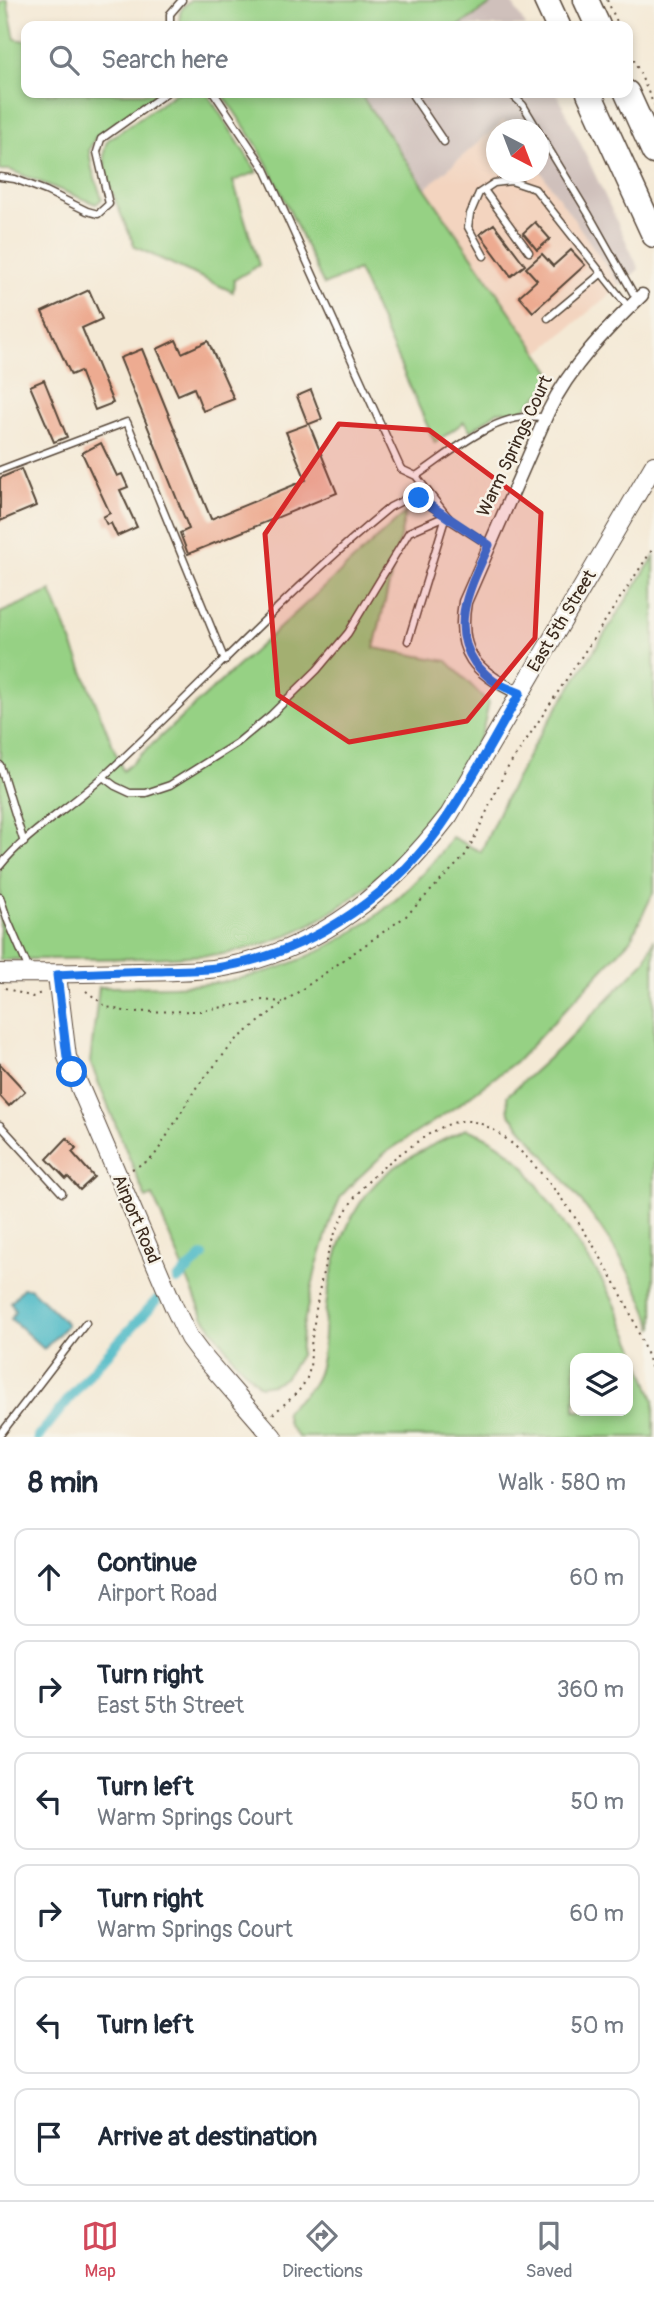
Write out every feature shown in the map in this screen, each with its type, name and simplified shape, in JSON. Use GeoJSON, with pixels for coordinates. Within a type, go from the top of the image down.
{"type":"FeatureCollection","features":[{"type":"Feature","properties":{"kind":"highway"},"geometry":{"type":"LineString","coordinates":[[547,0],[556,21]]}},
{"type":"Feature","properties":{"kind":"highway"},"geometry":{"type":"LineString","coordinates":[[586,0],[596,21]]}},
{"type":"Feature","properties":{"kind":"highway"},"geometry":{"type":"LineString","coordinates":[[591,98],[654,235]]}},
{"type":"Feature","properties":{"kind":"highway"},"geometry":{"type":"LineString","coordinates":[[629,98],[654,152]]}},
{"type":"Feature","properties":{"kind":"main road","name":"East 5th Street"},"geometry":{"type":"LineString","coordinates":[[0,973],[57,975],[197,971],[223,967],[268,956],[331,927],[373,897],[423,849],[449,815],[654,465]]}},
{"type":"Feature","properties":{"kind":"main road","name":"Airport Road"},"geometry":{"type":"LineString","coordinates":[[57,975],[67,1057],[189,1338],[267,1430]]}},
{"type":"Feature","properties":{"kind":"street","name":"Warm Springs Court"},"geometry":{"type":"LineString","coordinates":[[520,693],[487,676],[473,660],[464,638],[465,602],[562,385],[577,363],[636,301]]}},
{"type":"Feature","properties":{"kind":"lane"},"geometry":{"type":"LineString","coordinates":[[170,21],[170,14],[177,1]]}},
{"type":"Feature","properties":{"kind":"lane"},"geometry":{"type":"LineString","coordinates":[[0,177],[15,179],[98,214],[108,204],[97,152],[101,139],[159,98]]}},
{"type":"Feature","properties":{"kind":"lane"},"geometry":{"type":"LineString","coordinates":[[217,98],[265,169],[398,464],[405,473],[416,476],[451,521],[489,545]]}},
{"type":"Feature","properties":{"kind":"lane"},"geometry":{"type":"LineString","coordinates":[[414,98],[444,142]]}},
{"type":"Feature","properties":{"kind":"lane"},"geometry":{"type":"LineString","coordinates":[[515,98],[531,119]]}},
{"type":"Feature","properties":{"kind":"lane"},"geometry":{"type":"LineString","coordinates":[[549,148],[636,301]]}},
{"type":"Feature","properties":{"kind":"lane"},"geometry":{"type":"LineString","coordinates":[[484,256],[468,227],[470,214],[479,193],[494,183],[511,181],[535,189],[602,273],[636,301]]}},
{"type":"Feature","properties":{"kind":"lane"},"geometry":{"type":"LineString","coordinates":[[484,190],[529,252]]}},
{"type":"Feature","properties":{"kind":"lane"},"geometry":{"type":"LineString","coordinates":[[548,318],[602,273]]}},
{"type":"Feature","properties":{"kind":"lane"},"geometry":{"type":"LineString","coordinates":[[416,476],[510,418],[545,418]]}},
{"type":"Feature","properties":{"kind":"lane"},"geometry":{"type":"LineString","coordinates":[[0,470],[127,422],[225,661]]}},
{"type":"Feature","properties":{"kind":"lane"},"geometry":{"type":"LineString","coordinates":[[0,866],[13,851],[103,777],[287,600],[390,507],[410,497],[419,498],[446,516]]}},
{"type":"Feature","properties":{"kind":"lane"},"geometry":{"type":"LineString","coordinates":[[408,641],[446,516]]}},
{"type":"Feature","properties":{"kind":"lane"},"geometry":{"type":"LineString","coordinates":[[103,777],[130,793],[146,793],[170,785],[237,743],[299,688],[340,642],[377,587],[409,532],[446,516]]}},
{"type":"Feature","properties":{"kind":"lane"},"geometry":{"type":"LineString","coordinates":[[0,765],[24,843]]}},
{"type":"Feature","properties":{"kind":"lane"},"geometry":{"type":"LineString","coordinates":[[0,897],[31,974]]}},
{"type":"Feature","properties":{"kind":"lane"},"geometry":{"type":"LineString","coordinates":[[0,1125],[62,1193]]}},
{"type":"Feature","properties":{"kind":"lane"},"geometry":{"type":"LineString","coordinates":[[0,1435],[86,1323]]}},
{"type":"Feature","properties":{"kind":"path"},"geometry":{"type":"LineString","coordinates":[[607,0],[617,21]]}},
{"type":"Feature","properties":{"kind":"path"},"geometry":{"type":"LineString","coordinates":[[633,58],[654,105]]}},
{"type":"Feature","properties":{"kind":"path"},"geometry":{"type":"LineString","coordinates":[[118,1175],[150,1160],[214,1064],[235,1041],[284,1002],[406,916],[464,857],[505,772],[654,547]]}},
{"type":"Feature","properties":{"kind":"path"},"geometry":{"type":"LineString","coordinates":[[0,987],[32,997],[43,992]]}},
{"type":"Feature","properties":{"kind":"path"},"geometry":{"type":"LineString","coordinates":[[86,991],[107,1007],[128,1012],[201,1012],[263,1000],[284,1002]]}},
{"type":"Feature","properties":{"kind":"path"},"geometry":{"type":"LineString","coordinates":[[267,1430],[309,1374],[316,1307],[329,1252],[353,1199],[383,1166],[447,1125],[462,1121],[476,1122],[505,1137],[520,1150],[558,1195],[585,1232],[618,1287],[654,1374]]}},
{"type":"Feature","properties":{"kind":"highlighted area"},"geometry":{"type":"Polygon","coordinates":[[[339,424],[429,430],[541,513],[535,638],[467,721],[349,742],[278,695],[265,534],[339,424]]]}},
{"type":"Feature","properties":{"kind":"shaded area"},"geometry":{"type":"Polygon","coordinates":[[[497,0],[510,0],[523,21],[466,21],[497,0]]]}},
{"type":"Feature","properties":{"kind":"shaded area"},"geometry":{"type":"Polygon","coordinates":[[[364,98],[559,98],[639,269],[620,286],[548,182],[549,119],[486,119],[486,136],[426,188],[364,98]]]}},
{"type":"Feature","properties":{"kind":"shaded area"},"geometry":{"type":"Polygon","coordinates":[[[486,136],[486,182],[548,182],[620,286],[539,353],[426,188],[486,136]]]}},
{"type":"Feature","properties":{"kind":"green space"},"geometry":{"type":"Polygon","coordinates":[[[7,0],[15,39],[21,40],[21,98],[151,98],[95,138],[89,150],[102,199],[96,204],[10,170],[0,170],[0,3],[7,0]]]}},
{"type":"Feature","properties":{"kind":"green space"},"geometry":{"type":"Polygon","coordinates":[[[191,0],[497,0],[466,21],[180,21],[184,6],[191,0]]]}},
{"type":"Feature","properties":{"kind":"green space"},"geometry":{"type":"Polygon","coordinates":[[[169,98],[210,98],[257,172],[233,181],[259,265],[234,280],[233,292],[135,247],[108,177],[104,150],[108,140],[169,98]]]}},
{"type":"Feature","properties":{"kind":"green space"},"geometry":{"type":"Polygon","coordinates":[[[225,98],[363,98],[551,371],[547,387],[521,412],[498,411],[471,431],[464,422],[435,443],[358,270],[324,285],[256,144],[225,98]]]}},
{"type":"Feature","properties":{"kind":"green space"},"geometry":{"type":"Polygon","coordinates":[[[406,512],[374,648],[447,661],[489,703],[481,734],[470,755],[429,819],[407,847],[356,895],[328,914],[297,931],[264,944],[213,955],[0,960],[0,613],[51,591],[123,771],[406,512]]]}},
{"type":"Feature","properties":{"kind":"green space"},"geometry":{"type":"Polygon","coordinates":[[[654,557],[654,891],[631,939],[519,1059],[457,1106],[385,1153],[341,1196],[317,1265],[302,1331],[300,1355],[285,1378],[260,1386],[238,1364],[203,1316],[153,1196],[146,1199],[90,1062],[99,987],[200,984],[266,972],[328,947],[356,930],[409,888],[452,837],[481,852],[536,741],[654,557]]]}},
{"type":"Feature","properties":{"kind":"green space"},"geometry":{"type":"Polygon","coordinates":[[[654,939],[654,1329],[628,1271],[611,1243],[592,1215],[509,1113],[507,1096],[566,1042],[645,961],[654,939]]]}},
{"type":"Feature","properties":{"kind":"green space"},"geometry":{"type":"Polygon","coordinates":[[[466,1129],[498,1144],[525,1167],[599,1275],[615,1304],[654,1400],[654,1437],[298,1437],[288,1425],[285,1411],[309,1389],[320,1368],[329,1288],[345,1231],[364,1197],[377,1182],[418,1153],[466,1129]]]}},
{"type":"Feature","properties":{"kind":"water"},"geometry":{"type":"Polygon","coordinates":[[[23,1288],[30,1288],[66,1323],[44,1349],[11,1319],[15,1311],[11,1302],[23,1288]]]}},
{"type":"Feature","properties":{"kind":"building"},"geometry":{"type":"Polygon","coordinates":[[[535,222],[550,239],[537,250],[523,233],[535,222]]]}},
{"type":"Feature","properties":{"kind":"building"},"geometry":{"type":"Polygon","coordinates":[[[494,224],[525,265],[511,276],[480,234],[494,224]]]}},
{"type":"Feature","properties":{"kind":"building"},"geometry":{"type":"Polygon","coordinates":[[[571,250],[585,265],[533,312],[519,296],[537,280],[526,268],[542,254],[553,266],[571,250]]]}},
{"type":"Feature","properties":{"kind":"building"},"geometry":{"type":"Polygon","coordinates":[[[89,290],[102,319],[82,328],[113,403],[95,410],[80,371],[71,375],[42,312],[89,290]]]}},
{"type":"Feature","properties":{"kind":"building"},"geometry":{"type":"Polygon","coordinates":[[[176,340],[182,353],[208,341],[234,399],[203,411],[194,388],[178,395],[157,349],[176,340]]]}},
{"type":"Feature","properties":{"kind":"building"},"geometry":{"type":"Polygon","coordinates":[[[142,349],[211,519],[306,480],[286,432],[308,424],[297,396],[311,390],[322,419],[309,424],[337,493],[188,554],[180,533],[189,529],[120,358],[142,349]]]}},
{"type":"Feature","properties":{"kind":"building"},"geometry":{"type":"Polygon","coordinates":[[[44,380],[67,437],[54,442],[30,386],[44,380]]]}},
{"type":"Feature","properties":{"kind":"building"},"geometry":{"type":"Polygon","coordinates":[[[101,443],[117,476],[122,474],[128,487],[120,490],[137,527],[117,536],[111,523],[107,525],[103,517],[110,513],[82,453],[101,443]]]}},
{"type":"Feature","properties":{"kind":"building"},"geometry":{"type":"Polygon","coordinates":[[[21,469],[36,506],[0,521],[0,478],[21,469]]]}},
{"type":"Feature","properties":{"kind":"building"},"geometry":{"type":"Polygon","coordinates":[[[0,1064],[25,1091],[9,1106],[0,1096],[0,1064]]]}},
{"type":"Feature","properties":{"kind":"building"},"geometry":{"type":"Polygon","coordinates":[[[67,1138],[76,1148],[72,1152],[94,1177],[80,1190],[47,1159],[67,1138]]]}},
{"type":"Feature","properties":{"kind":"waterway"},"geometry":{"type":"LineString","coordinates":[[177,1280],[203,1256]]}},
{"type":"Feature","properties":{"kind":"waterway"},"geometry":{"type":"LineString","coordinates":[[38,1437],[91,1372],[156,1301]]}},
{"type":"Feature","properties":{"kind":"route"},"geometry":{"type":"LineString","coordinates":[[72,1072],[67,1057],[57,975],[197,971],[268,956],[311,937],[350,915],[398,875],[423,849],[449,815],[520,693],[487,676],[473,660],[464,638],[465,602],[489,545],[419,498]]}}]}
